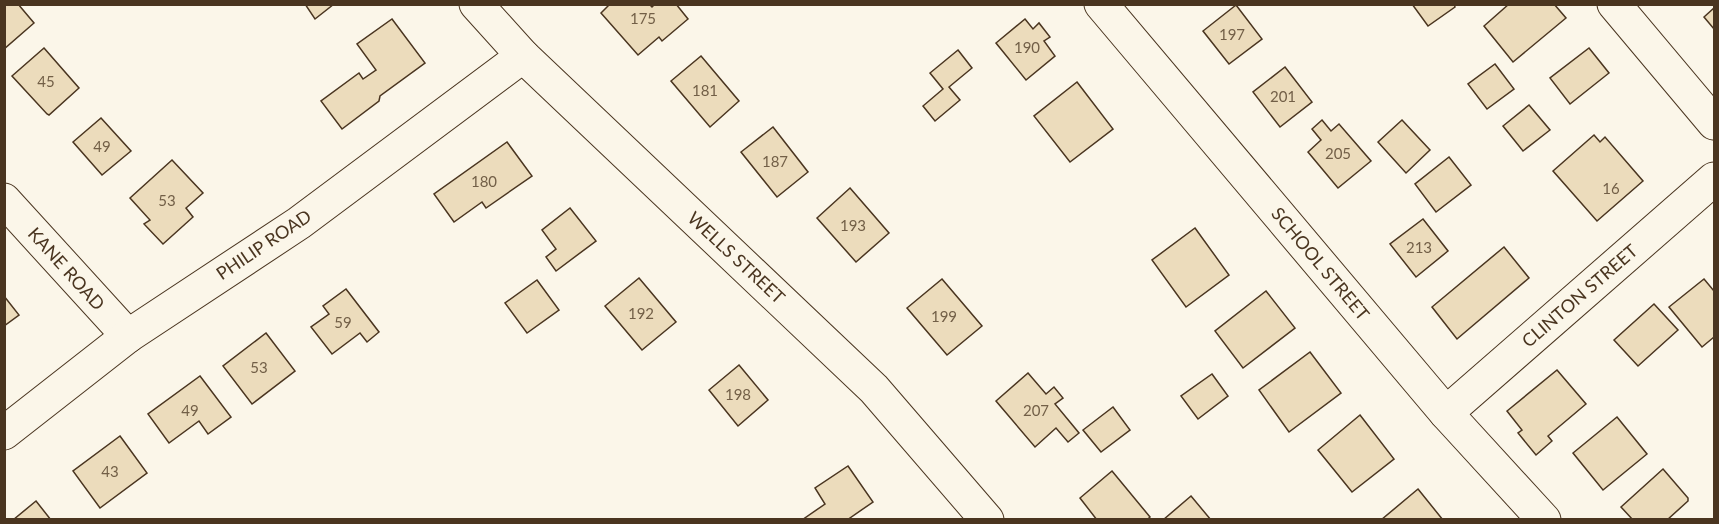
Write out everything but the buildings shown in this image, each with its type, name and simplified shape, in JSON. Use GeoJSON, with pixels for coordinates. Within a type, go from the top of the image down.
{"type":"FeatureCollection","features":[{"type":"Feature","properties":{"kind":"street","name":"WELLS STREET"},"geometry":{"type":"LineString","coordinates":[[476,4],[523,56],[874,389],[980,517]]}},
{"type":"Feature","properties":{"kind":"street","name":"SCHOOL STREET"},"geometry":{"type":"LineString","coordinates":[[1101,4],[1446,413],[1544,519]]}},
{"type":"Feature","properties":{"kind":"street"},"geometry":{"type":"LineString","coordinates":[[1614,4],[1714,123]]}},
{"type":"Feature","properties":{"kind":"street","name":"PHILIP ROAD"},"geometry":{"type":"LineString","coordinates":[[4,433],[128,336],[299,223],[523,56]]}},
{"type":"Feature","properties":{"kind":"street","name":"CLINTON STREET"},"geometry":{"type":"LineString","coordinates":[[1446,413],[1714,179]]}},
{"type":"Feature","properties":{"kind":"street","name":"KANE ROAD"},"geometry":{"type":"LineString","coordinates":[[4,200],[128,336]]}}]}
